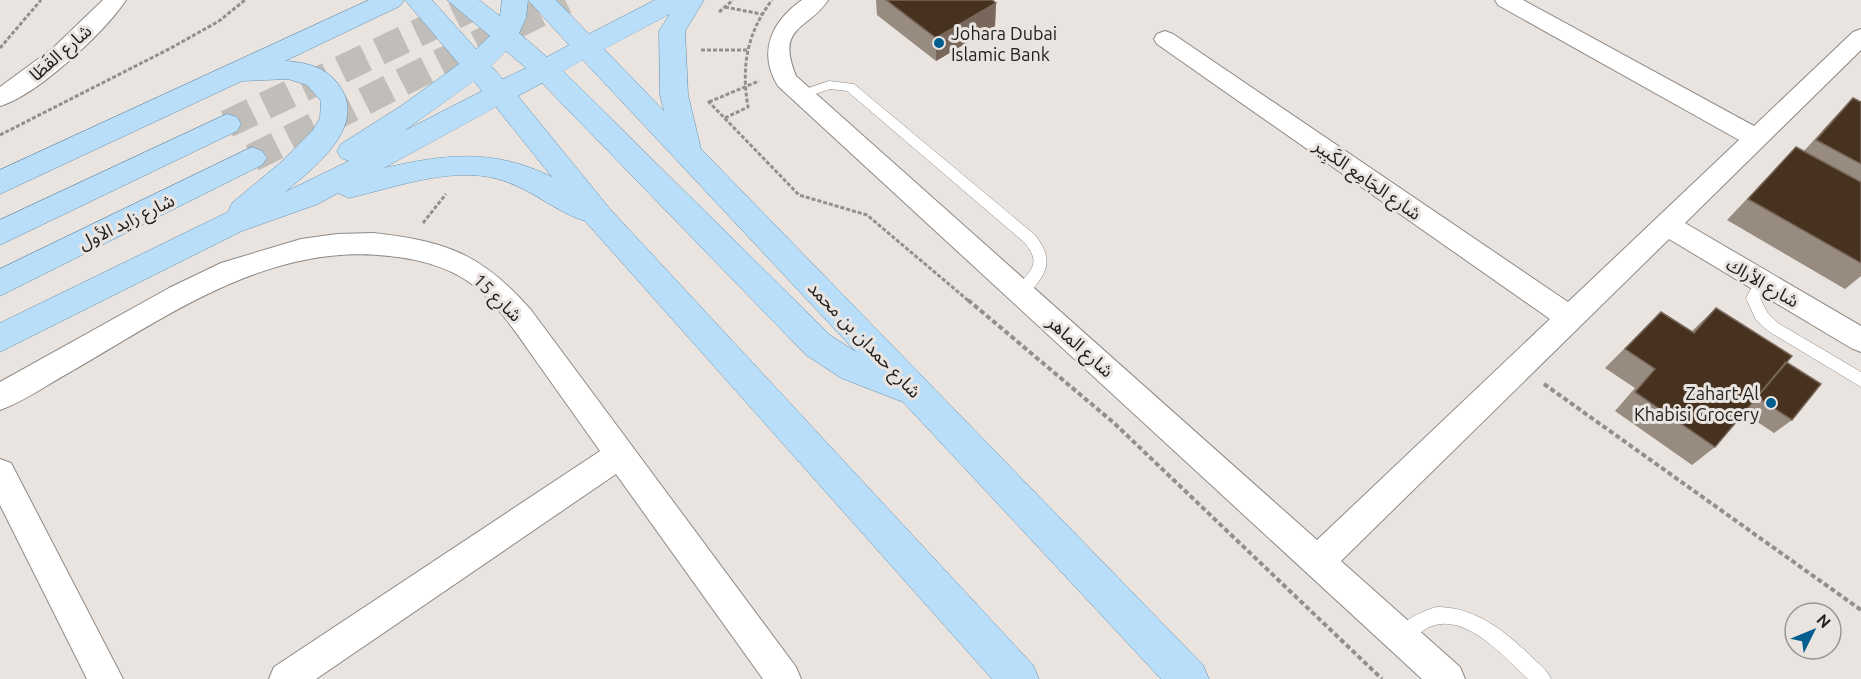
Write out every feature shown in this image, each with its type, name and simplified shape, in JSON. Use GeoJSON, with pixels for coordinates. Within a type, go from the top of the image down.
{"type":"FeatureCollection","features":[{"type":"Feature","properties":{"kind":"main road"},"geometry":{"type":"LineString","coordinates":[[0,183],[219,78],[391,0]]}},
{"type":"Feature","properties":{"kind":"main road"},"geometry":{"type":"LineString","coordinates":[[418,0],[501,94],[599,217],[1019,679]]}},
{"type":"Feature","properties":{"kind":"main road"},"geometry":{"type":"LineString","coordinates":[[460,0],[478,11],[510,20],[545,70],[818,345],[854,368],[916,393]]}},
{"type":"Feature","properties":{"kind":"main road"},"geometry":{"type":"LineString","coordinates":[[481,0],[541,41],[558,46],[586,47]]}},
{"type":"Feature","properties":{"kind":"main road","name":"شارع حمدان بن محمد"},"geometry":{"type":"LineString","coordinates":[[541,0],[1189,679]]}},
{"type":"Feature","properties":{"kind":"main road"},"geometry":{"type":"LineString","coordinates":[[307,196],[675,0]]}},
{"type":"Feature","properties":{"kind":"main road"},"geometry":{"type":"LineString","coordinates":[[688,156],[674,95],[672,31],[691,0]]}},
{"type":"Feature","properties":{"kind":"main road"},"geometry":{"type":"LineString","coordinates":[[297,42],[324,6]]}},
{"type":"Feature","properties":{"kind":"main road"},"geometry":{"type":"LineString","coordinates":[[0,338],[231,223],[391,126],[475,64],[510,20]]}},
{"type":"Feature","properties":{"kind":"main road"},"geometry":{"type":"LineString","coordinates":[[219,78],[265,70],[304,72],[319,79],[329,90],[335,102],[334,117],[329,132],[317,148],[231,223]]}},
{"type":"Feature","properties":{"kind":"main road"},"geometry":{"type":"LineString","coordinates":[[0,233],[227,124]]}},
{"type":"Feature","properties":{"kind":"main road","name":"شارع زايد الأول"},"geometry":{"type":"LineString","coordinates":[[0,284],[252,158]]}},
{"type":"Feature","properties":{"kind":"main road"},"geometry":{"type":"LineString","coordinates":[[231,223],[307,196],[435,170],[491,166],[510,171],[599,217]]}},
{"type":"Feature","properties":{"kind":"street","name":"شارع القَطَا"},"geometry":{"type":"LineString","coordinates":[[0,98],[33,78],[68,50],[115,0]]}},
{"type":"Feature","properties":{"kind":"street"},"geometry":{"type":"LineString","coordinates":[[780,60],[782,10],[817,0]]}},
{"type":"Feature","properties":{"kind":"street"},"geometry":{"type":"LineString","coordinates":[[1506,0],[1756,138]]}},
{"type":"Feature","properties":{"kind":"street"},"geometry":{"type":"LineString","coordinates":[[1317,562],[1861,37]]}},
{"type":"Feature","properties":{"kind":"street","name":"شارع الجَامِع الكَبِير"},"geometry":{"type":"LineString","coordinates":[[1165,39],[1570,318]]}},
{"type":"Feature","properties":{"kind":"street","name":"شارع الماهر"},"geometry":{"type":"LineString","coordinates":[[780,60],[801,95],[1022,292],[1448,679]]}},
{"type":"Feature","properties":{"kind":"street","name":"شارع الأراك"},"geometry":{"type":"LineString","coordinates":[[1666,225],[1861,340]]}},
{"type":"Feature","properties":{"kind":"street","name":"شارع 15"},"geometry":{"type":"LineString","coordinates":[[0,397],[199,285],[261,260],[317,247],[351,243],[396,245],[424,250],[453,261],[479,275],[521,318],[784,679]]}},
{"type":"Feature","properties":{"kind":"street"},"geometry":{"type":"LineString","coordinates":[[286,679],[620,454]]}},
{"type":"Feature","properties":{"kind":"street"},"geometry":{"type":"LineString","coordinates":[[0,473],[106,679]]}},
{"type":"Feature","properties":{"kind":"lane"},"geometry":{"type":"LineString","coordinates":[[801,95],[829,84],[850,87],[1030,239],[1038,247],[1042,268],[1038,277],[1022,292]]}},
{"type":"Feature","properties":{"kind":"lane"},"geometry":{"type":"LineString","coordinates":[[1762,282],[1753,298],[1761,316],[1773,327],[1861,380]]}},
{"type":"Feature","properties":{"kind":"lane"},"geometry":{"type":"LineString","coordinates":[[1401,638],[1421,622],[1435,616],[1451,616],[1472,621],[1542,679]]}},
{"type":"Feature","properties":{"kind":"path"},"geometry":{"type":"LineString","coordinates":[[0,48],[41,0]]}},
{"type":"Feature","properties":{"kind":"path"},"geometry":{"type":"LineString","coordinates":[[0,135],[171,48],[219,21],[245,0]]}},
{"type":"Feature","properties":{"kind":"path"},"geometry":{"type":"LineString","coordinates":[[717,13],[733,0]]}},
{"type":"Feature","properties":{"kind":"path"},"geometry":{"type":"LineString","coordinates":[[724,7],[760,14],[782,10]]}},
{"type":"Feature","properties":{"kind":"path"},"geometry":{"type":"LineString","coordinates":[[760,14],[782,10]]}},
{"type":"Feature","properties":{"kind":"path"},"geometry":{"type":"LineString","coordinates":[[725,118],[748,107],[744,88],[745,51],[760,14]]}},
{"type":"Feature","properties":{"kind":"path"},"geometry":{"type":"LineString","coordinates":[[695,50],[745,51],[780,60]]}},
{"type":"Feature","properties":{"kind":"path"},"geometry":{"type":"LineString","coordinates":[[709,102],[744,88],[780,60]]}},
{"type":"Feature","properties":{"kind":"path"},"geometry":{"type":"LineString","coordinates":[[704,94],[709,102],[799,195],[814,201],[848,206],[867,215],[1114,423],[1382,679]]}},
{"type":"Feature","properties":{"kind":"path"},"geometry":{"type":"LineString","coordinates":[[1519,366],[1861,610]]}},
{"type":"Feature","properties":{"kind":"building"},"geometry":{"type":"Polygon","coordinates":[[[886,0],[992,0],[996,3],[936,38],[886,0]]]}},
{"type":"Feature","properties":{"kind":"building"},"geometry":{"type":"Polygon","coordinates":[[[1853,98],[1861,102],[1861,164],[1816,140],[1853,98]]]}},
{"type":"Feature","properties":{"kind":"building"},"geometry":{"type":"Polygon","coordinates":[[[1796,147],[1861,182],[1861,263],[1748,199],[1796,147]]]}},
{"type":"Feature","properties":{"kind":"building"},"geometry":{"type":"Polygon","coordinates":[[[1716,308],[1792,356],[1715,447],[1635,392],[1655,369],[1625,349],[1661,312],[1694,333],[1716,308]]]}},
{"type":"Feature","properties":{"kind":"building"},"geometry":{"type":"Polygon","coordinates":[[[1786,362],[1821,384],[1792,420],[1757,397],[1786,362]]]}},
{"type":"Feature","properties":{"kind":"tunnel"},"geometry":{"type":"LineString","coordinates":[[227,124],[487,0]]}},
{"type":"Feature","properties":{"kind":"tunnel"},"geometry":{"type":"LineString","coordinates":[[252,158],[565,0]]}},
{"type":"Feature","properties":{"kind":"place","name":"Johara Dubai Islamic Bank"},"geometry":{"type":"Point","coordinates":[939,43]}},
{"type":"Feature","properties":{"kind":"place","name":"Zahart Al Khabisi Grocery"},"geometry":{"type":"Point","coordinates":[1771,403]}}]}
